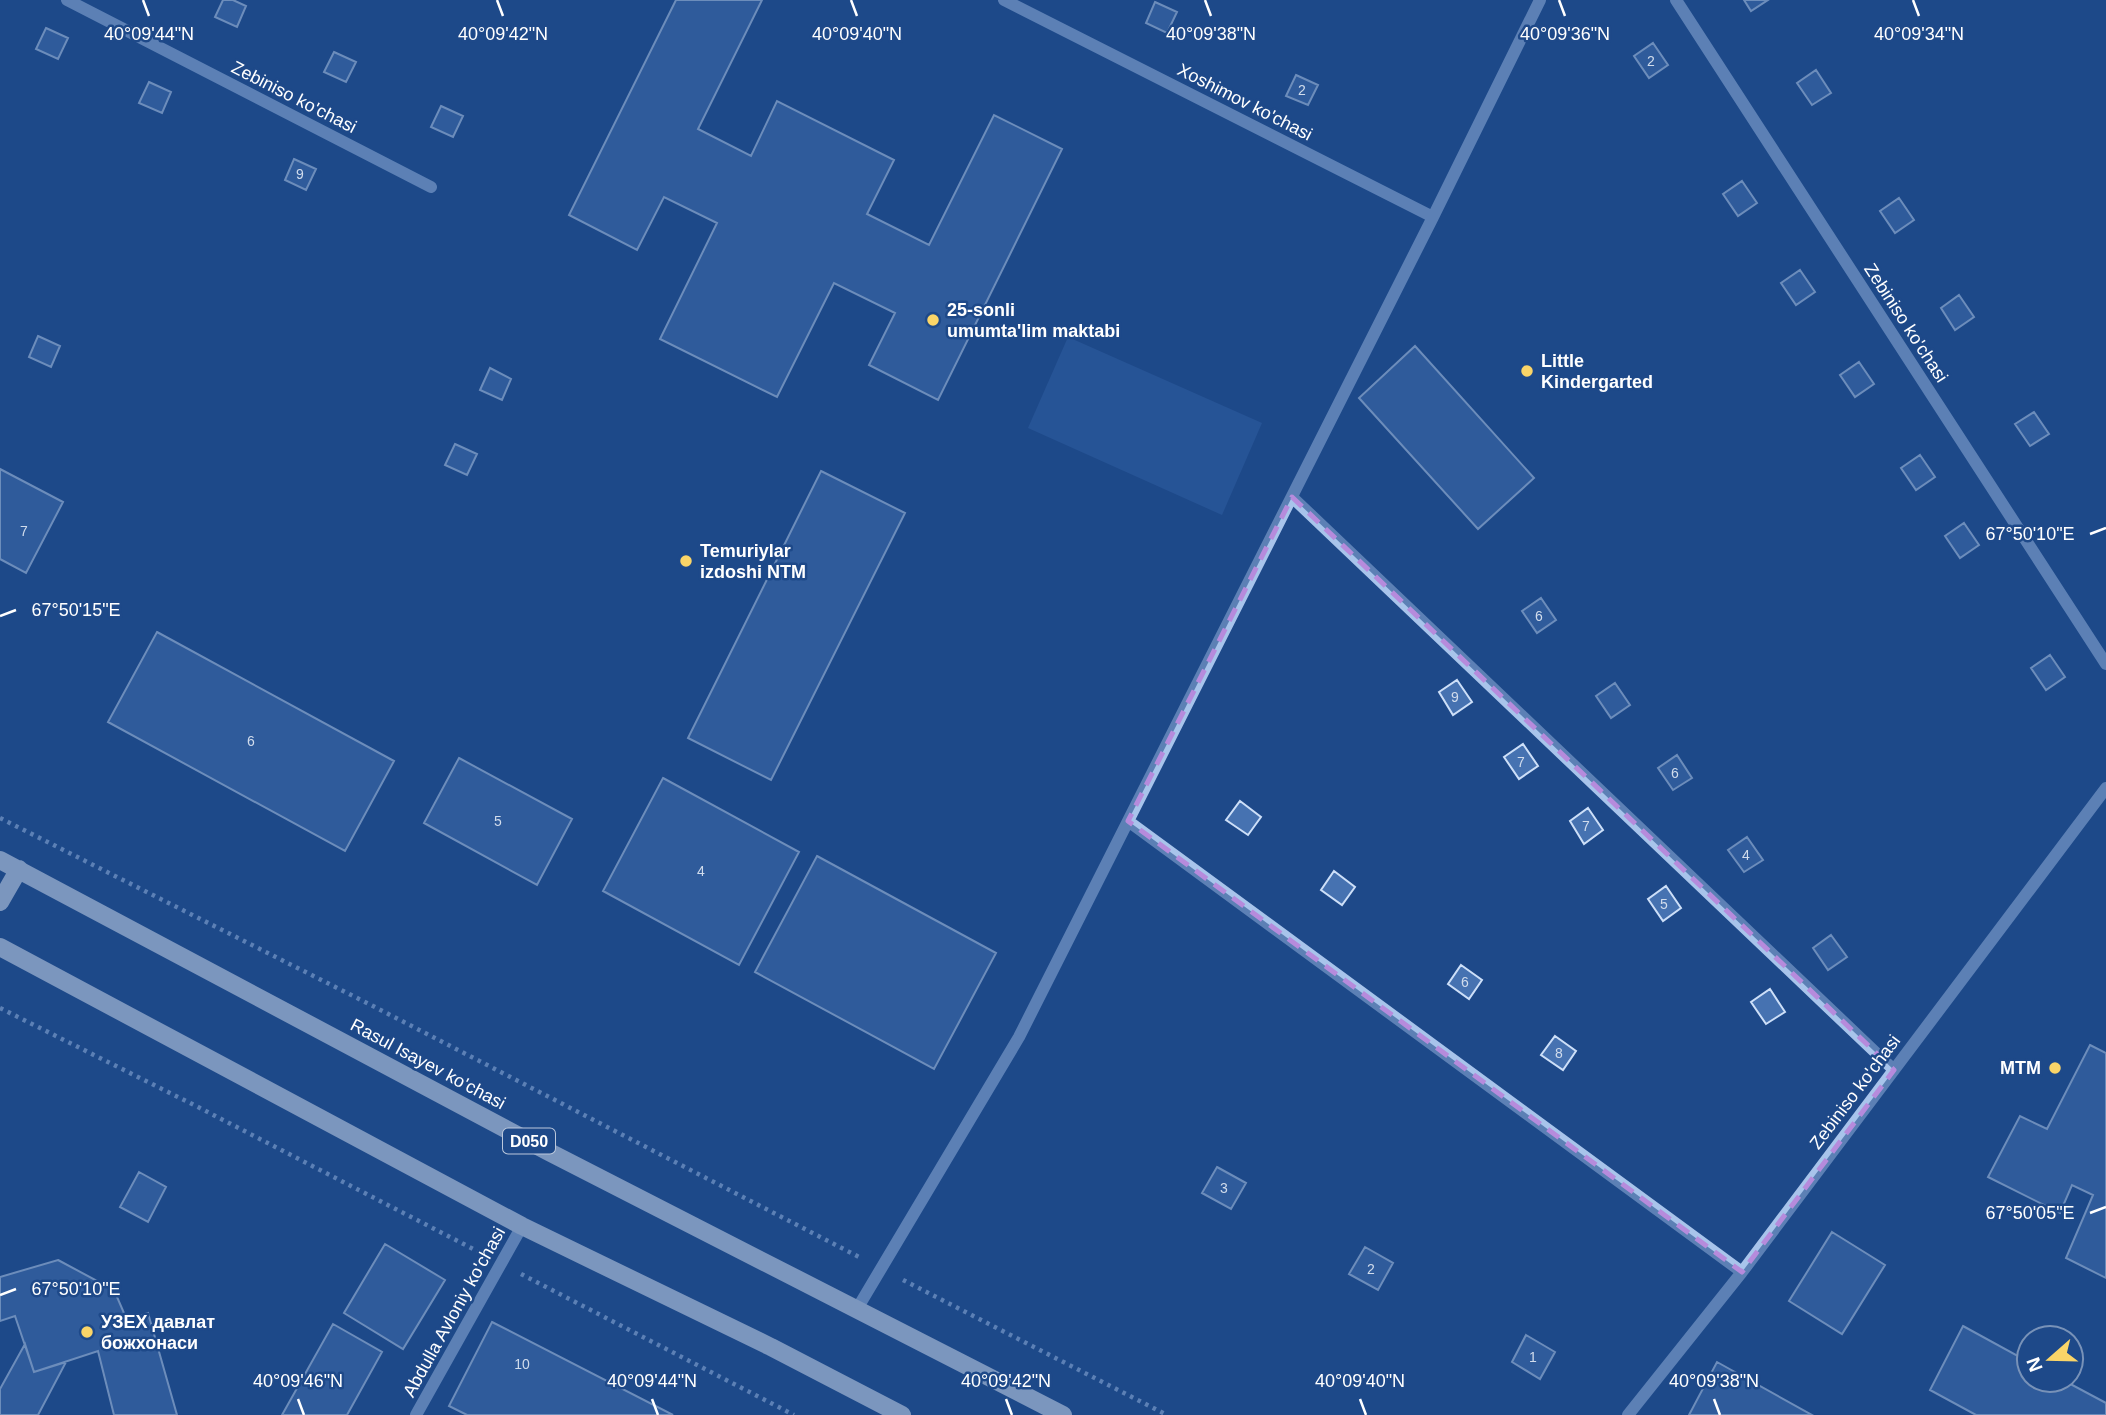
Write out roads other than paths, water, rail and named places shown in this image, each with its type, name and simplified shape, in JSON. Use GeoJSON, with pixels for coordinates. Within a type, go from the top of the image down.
{"type":"FeatureCollection","features":[{"type":"Feature","properties":{"kind":"main road","name":"Rasul Isayev ko'chasi"},"geometry":{"type":"LineString","coordinates":[[0,860],[561,1158],[1062,1415]]}},
{"type":"Feature","properties":{"kind":"main road"},"geometry":{"type":"LineString","coordinates":[[0,902],[19,869]]}},
{"type":"Feature","properties":{"kind":"main road"},"geometry":{"type":"LineString","coordinates":[[0,947],[522,1226],[771,1347],[902,1415]]}},
{"type":"Feature","properties":{"kind":"street","name":"Zebiniso ko'chasi"},"geometry":{"type":"LineString","coordinates":[[67,0],[431,187]]}},
{"type":"Feature","properties":{"kind":"street","name":"Xoshimov ko'chasi"},"geometry":{"type":"LineString","coordinates":[[1004,0],[1433,217]]}},
{"type":"Feature","properties":{"kind":"street"},"geometry":{"type":"LineString","coordinates":[[857,1309],[1019,1037],[1540,0]]}},
{"type":"Feature","properties":{"kind":"street","name":"Zebiniso ko'chasi"},"geometry":{"type":"LineString","coordinates":[[1676,0],[2106,664]]}},
{"type":"Feature","properties":{"kind":"street"},"geometry":{"type":"LineString","coordinates":[[1292,498],[1894,1070]]}},
{"type":"Feature","properties":{"kind":"street","name":"Zebiniso ko'chasi"},"geometry":{"type":"LineString","coordinates":[[1628,1415],[1742,1272],[2106,788]]}},
{"type":"Feature","properties":{"kind":"street"},"geometry":{"type":"LineString","coordinates":[[1128,821],[1742,1272]]}},
{"type":"Feature","properties":{"kind":"street","name":"Abdulla Avloniy ko'chasi"},"geometry":{"type":"LineString","coordinates":[[416,1415],[522,1226]]}},
{"type":"Feature","properties":{"kind":"place","name":"25-sonli umumta'lim maktabi"},"geometry":{"type":"Point","coordinates":[933,320]}},
{"type":"Feature","properties":{"kind":"place","name":"Little Kindergarted"},"geometry":{"type":"Point","coordinates":[1527,371]}},
{"type":"Feature","properties":{"kind":"place","name":"Temuriylar izdoshi NTM"},"geometry":{"type":"Point","coordinates":[686,561]}},
{"type":"Feature","properties":{"kind":"place","name":"MTM"},"geometry":{"type":"Point","coordinates":[2055,1068]}},
{"type":"Feature","properties":{"kind":"place","name":"УЗЕХ давлат божхонаси"},"geometry":{"type":"Point","coordinates":[87,1332]}}]}
